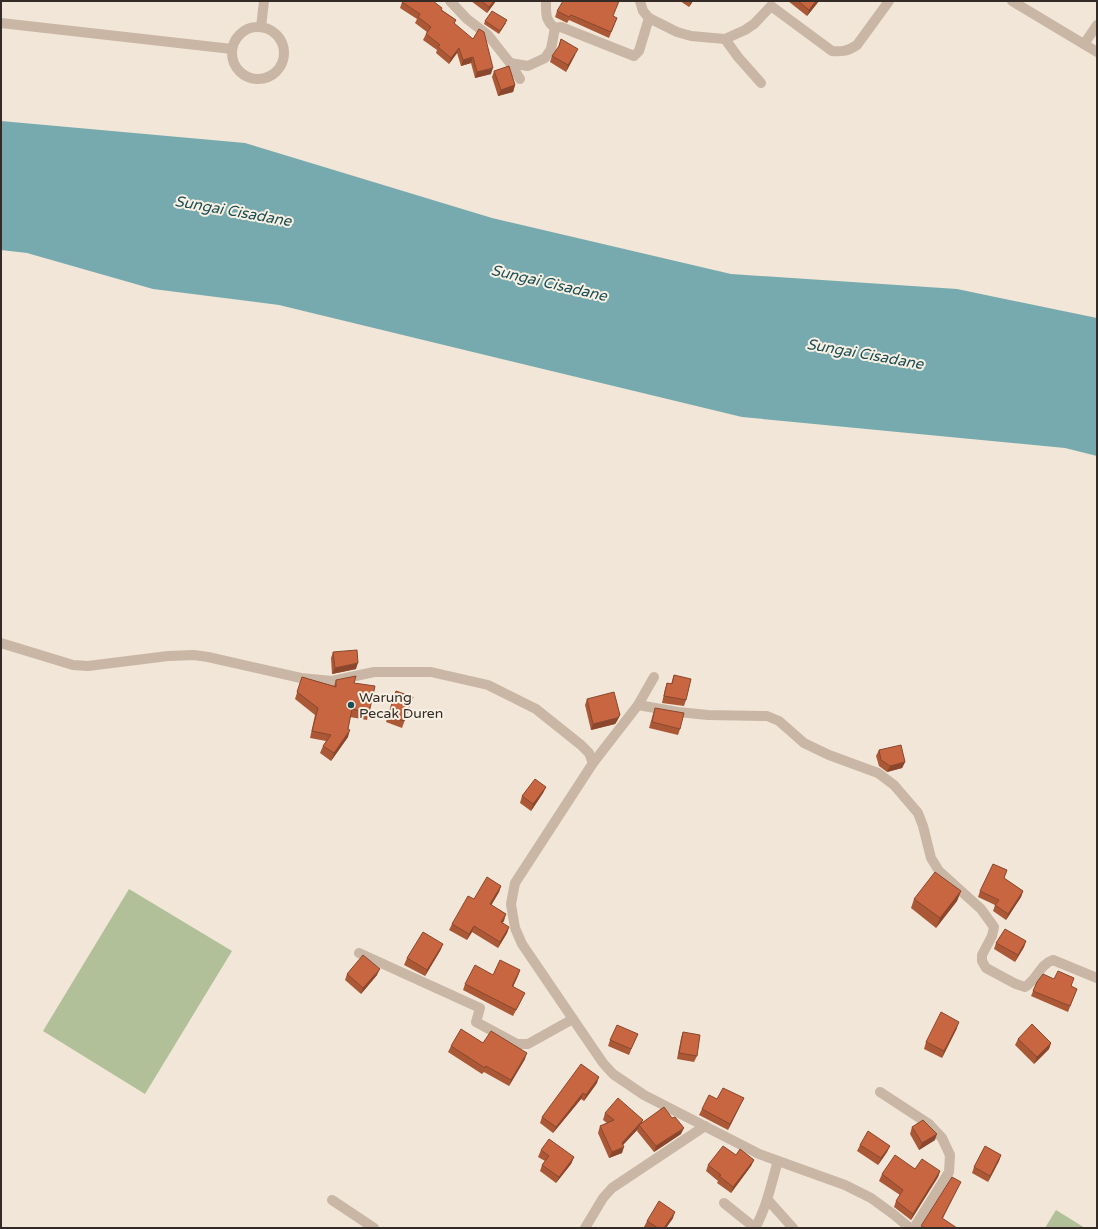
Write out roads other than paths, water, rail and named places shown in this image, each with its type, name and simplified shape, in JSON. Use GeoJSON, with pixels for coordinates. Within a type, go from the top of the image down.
{"type":"FeatureCollection","features":[{"type":"Feature","properties":{"kind":"street"},"geometry":{"type":"LineString","coordinates":[[261,27],[264,1]]}},
{"type":"Feature","properties":{"kind":"street"},"geometry":{"type":"LineString","coordinates":[[450,1],[467,19],[488,35],[510,63],[520,79]]}},
{"type":"Feature","properties":{"kind":"street"},"geometry":{"type":"LineString","coordinates":[[546,1],[548,22],[555,28]]}},
{"type":"Feature","properties":{"kind":"street"},"geometry":{"type":"LineString","coordinates":[[640,1],[643,11],[649,18],[677,32],[691,36],[725,39],[749,27],[770,3],[832,51],[840,52],[857,45],[889,1]]}},
{"type":"Feature","properties":{"kind":"street"},"geometry":{"type":"LineString","coordinates":[[1012,1],[1097,52]]}},
{"type":"Feature","properties":{"kind":"street"},"geometry":{"type":"LineString","coordinates":[[555,28],[561,27],[634,56],[639,51],[649,18]]}},
{"type":"Feature","properties":{"kind":"street"},"geometry":{"type":"LineString","coordinates":[[1,23],[232,49]]}},
{"type":"Feature","properties":{"kind":"street"},"geometry":{"type":"LineString","coordinates":[[1084,44],[1097,26]]}},
{"type":"Feature","properties":{"kind":"street"},"geometry":{"type":"LineString","coordinates":[[261,27],[274,32],[282,43],[284,57],[279,70],[268,78],[254,79],[242,74],[233,63],[232,49],[235,40],[242,32],[251,28],[261,27]]}},
{"type":"Feature","properties":{"kind":"street"},"geometry":{"type":"LineString","coordinates":[[510,63],[528,66],[545,58],[551,49],[555,28]]}},
{"type":"Feature","properties":{"kind":"street"},"geometry":{"type":"LineString","coordinates":[[725,39],[738,57],[762,83]]}},
{"type":"Feature","properties":{"kind":"street"},"geometry":{"type":"LineString","coordinates":[[1,643],[80,666],[102,665],[168,656],[194,655],[312,680],[332,681],[374,672],[431,672],[488,685],[536,709],[581,745],[589,754],[593,763]]}},
{"type":"Feature","properties":{"kind":"street"},"geometry":{"type":"LineString","coordinates":[[654,677],[638,705],[593,763],[515,883],[511,904],[515,928],[522,944],[572,1019],[603,1063],[613,1074],[644,1095],[759,1154],[845,1185],[871,1198],[910,1228]]}},
{"type":"Feature","properties":{"kind":"street"},"geometry":{"type":"LineString","coordinates":[[638,705],[678,712],[708,715],[767,716],[779,721],[804,744],[878,773],[894,785],[918,813],[923,826],[930,858],[939,872],[982,909],[994,927],[992,936],[982,955],[982,961],[986,968],[1025,988],[1032,983],[1046,962],[1053,960],[1097,978]]}},
{"type":"Feature","properties":{"kind":"street"},"geometry":{"type":"LineString","coordinates":[[359,953],[480,1008],[476,1022],[517,1044],[528,1044],[572,1019]]}},
{"type":"Feature","properties":{"kind":"street"},"geometry":{"type":"LineString","coordinates":[[880,1092],[929,1124],[942,1138],[950,1155],[949,1172],[914,1228]]}},
{"type":"Feature","properties":{"kind":"street"},"geometry":{"type":"LineString","coordinates":[[585,1228],[602,1198],[612,1188],[705,1126]]}},
{"type":"Feature","properties":{"kind":"street"},"geometry":{"type":"LineString","coordinates":[[724,1203],[755,1228],[768,1200],[778,1161]]}},
{"type":"Feature","properties":{"kind":"street"},"geometry":{"type":"LineString","coordinates":[[332,1200],[374,1228]]}},
{"type":"Feature","properties":{"kind":"street"},"geometry":{"type":"LineString","coordinates":[[768,1200],[793,1228]]}},
{"type":"Feature","properties":{"kind":"water","name":"Sungai Cisadane"},"geometry":{"type":"Polygon","coordinates":[[[1,121],[245,143],[492,218],[731,274],[957,289],[1097,318],[1097,456],[1065,448],[742,417],[279,305],[153,289],[27,253],[1,250],[1,121]]]}},
{"type":"Feature","properties":{"kind":"place","name":"Warung Pecak Duren"},"geometry":{"type":"Point","coordinates":[351,705]}}]}
